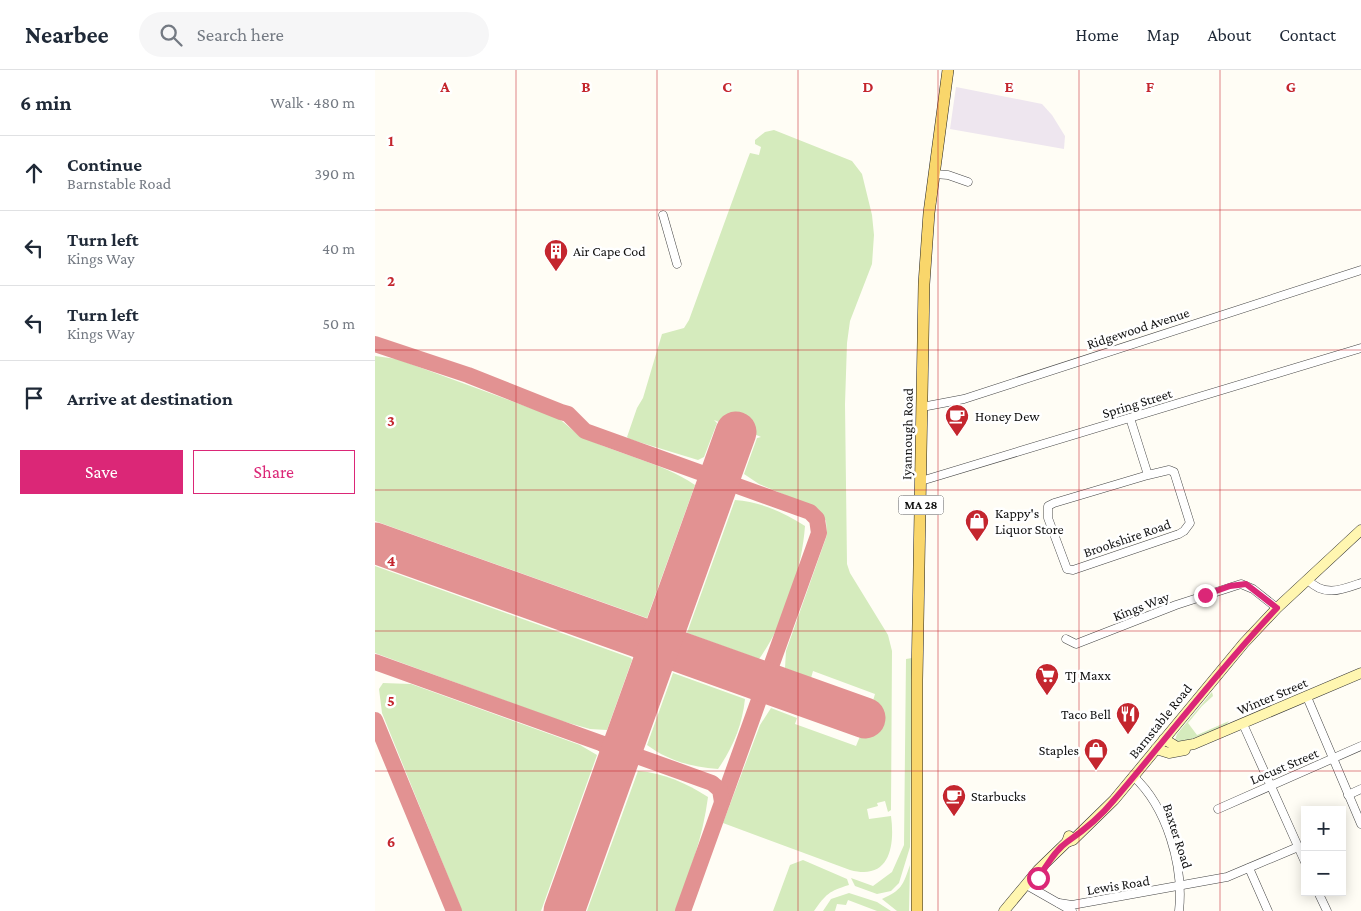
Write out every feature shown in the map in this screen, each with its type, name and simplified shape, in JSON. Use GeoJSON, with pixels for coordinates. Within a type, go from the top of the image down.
{"type":"FeatureCollection","features":[{"type":"Feature","properties":{"kind":"main road","name":"Iyannough Road"},"geometry":{"type":"LineString","coordinates":[[915,911],[926,244],[948,70]]}},
{"type":"Feature","properties":{"kind":"main road","name":"Barnstable Road"},"geometry":{"type":"LineString","coordinates":[[1011,911],[1047,863],[1067,842],[1073,840],[1107,807],[1233,655],[1277,608],[1361,530]]}},
{"type":"Feature","properties":{"kind":"main road","name":"Winter Street"},"geometry":{"type":"LineString","coordinates":[[1164,738],[1177,747],[1194,744],[1361,673]]}},
{"type":"Feature","properties":{"kind":"main road","name":"Winter Street"},"geometry":{"type":"LineString","coordinates":[[1156,749],[1172,753],[1190,748],[1194,744]]}},
{"type":"Feature","properties":{"kind":"main road","name":"Barnstable Road"},"geometry":{"type":"LineString","coordinates":[[1004,911],[1038,870],[1047,863]]}},
{"type":"Feature","properties":{"kind":"street"},"geometry":{"type":"LineString","coordinates":[[934,174],[948,175],[968,182]]}},
{"type":"Feature","properties":{"kind":"street"},"geometry":{"type":"LineString","coordinates":[[663,215],[677,264]]}},
{"type":"Feature","properties":{"kind":"street","name":"Ridgewood Avenue"},"geometry":{"type":"LineString","coordinates":[[922,407],[964,399],[1361,270]]}},
{"type":"Feature","properties":{"kind":"street","name":"Spring Street"},"geometry":{"type":"LineString","coordinates":[[921,481],[1361,348]]}},
{"type":"Feature","properties":{"kind":"street"},"geometry":{"type":"LineString","coordinates":[[1130,418],[1148,475]]}},
{"type":"Feature","properties":{"kind":"street","name":"Brookshire Road"},"geometry":{"type":"LineString","coordinates":[[1169,470],[1174,472],[1190,523],[1188,527],[1179,534],[1073,570],[1067,569],[1048,518],[1049,506],[1054,502],[1148,475],[1169,470]]}},
{"type":"Feature","properties":{"kind":"street"},"geometry":{"type":"LineString","coordinates":[[1308,580],[1317,588],[1327,592],[1361,584]]}},
{"type":"Feature","properties":{"kind":"street","name":"Kings Way"},"geometry":{"type":"LineString","coordinates":[[1066,639],[1075,644],[1176,605],[1241,584],[1253,589],[1277,608]]}},
{"type":"Feature","properties":{"kind":"street"},"geometry":{"type":"LineString","coordinates":[[1307,697],[1361,824]]}},
{"type":"Feature","properties":{"kind":"street"},"geometry":{"type":"LineString","coordinates":[[1243,724],[1301,853]]}},
{"type":"Feature","properties":{"kind":"street","name":"Locust Street"},"geometry":{"type":"LineString","coordinates":[[1218,809],[1361,746]]}},
{"type":"Feature","properties":{"kind":"street","name":"Baxter Road"},"geometry":{"type":"LineString","coordinates":[[1131,778],[1157,808],[1173,853],[1181,887],[1179,911]]}},
{"type":"Feature","properties":{"kind":"street"},"geometry":{"type":"LineString","coordinates":[[1348,795],[1361,789]]}},
{"type":"Feature","properties":{"kind":"street","name":"Lewis Road"},"geometry":{"type":"LineString","coordinates":[[1059,903],[1072,905],[1227,878],[1298,847]]}},
{"type":"Feature","properties":{"kind":"street"},"geometry":{"type":"LineString","coordinates":[[1249,868],[1268,911]]}},
{"type":"Feature","properties":{"kind":"street"},"geometry":{"type":"LineString","coordinates":[[1030,887],[1072,911]]}},
{"type":"Feature","properties":{"kind":"street"},"geometry":{"type":"LineString","coordinates":[[1321,896],[1327,911]]}},
{"type":"Feature","properties":{"kind":"shaded area"},"geometry":{"type":"Polygon","coordinates":[[[956,87],[1042,104],[1052,115],[1065,136],[1064,149],[950,129],[956,87]]]}},
{"type":"Feature","properties":{"kind":"green space"},"geometry":{"type":"Polygon","coordinates":[[[774,130],[852,161],[862,174],[872,215],[874,235],[872,264],[850,321],[847,343],[845,404],[847,564],[850,573],[888,635],[892,651],[891,810],[888,812],[885,801],[877,803],[878,806],[867,809],[869,819],[891,816],[892,839],[887,858],[882,866],[863,872],[850,870],[723,823],[760,725],[771,708],[797,718],[795,724],[856,746],[863,729],[870,730],[876,714],[870,711],[875,694],[813,671],[811,678],[785,668],[786,651],[827,535],[826,521],[818,509],[759,484],[744,474],[757,438],[761,437],[752,433],[750,437],[723,427],[724,424],[714,420],[717,423],[704,457],[698,460],[627,437],[637,408],[643,398],[662,334],[684,328],[689,320],[750,153],[759,155],[761,147],[755,144],[755,140],[765,132],[774,130]]]}},
{"type":"Feature","properties":{"kind":"green space"},"geometry":{"type":"Polygon","coordinates":[[[375,356],[397,359],[555,417],[583,437],[668,470],[695,485],[647,618],[375,521],[375,356]]]}},
{"type":"Feature","properties":{"kind":"green space"},"geometry":{"type":"Polygon","coordinates":[[[735,500],[754,503],[771,509],[805,526],[800,560],[790,596],[776,630],[759,659],[687,633],[735,500]]]}},
{"type":"Feature","properties":{"kind":"green space"},"geometry":{"type":"Polygon","coordinates":[[[375,566],[631,658],[632,660],[607,730],[590,729],[558,720],[375,653],[375,566]]]}},
{"type":"Feature","properties":{"kind":"green space"},"geometry":{"type":"Polygon","coordinates":[[[912,658],[910,847],[899,883],[891,891],[877,894],[855,886],[851,878],[873,886],[892,872],[904,845],[906,659],[912,658]]]}},
{"type":"Feature","properties":{"kind":"green space"},"geometry":{"type":"Polygon","coordinates":[[[673,673],[745,699],[742,718],[736,736],[718,769],[699,767],[681,762],[655,751],[647,745],[673,673]]]}},
{"type":"Feature","properties":{"kind":"green space"},"geometry":{"type":"Polygon","coordinates":[[[383,683],[411,684],[580,745],[597,755],[541,911],[462,911],[382,713],[379,689],[383,683]]]}},
{"type":"Feature","properties":{"kind":"green space"},"geometry":{"type":"Polygon","coordinates":[[[1212,692],[1213,696],[1188,723],[1197,735],[1229,721],[1226,725],[1182,743],[1175,740],[1177,734],[1212,692]]]}},
{"type":"Feature","properties":{"kind":"green space"},"geometry":{"type":"Polygon","coordinates":[[[638,771],[657,774],[675,780],[708,797],[695,855],[675,911],[587,911],[638,771]]]}},
{"type":"Feature","properties":{"kind":"green space"},"geometry":{"type":"Polygon","coordinates":[[[803,860],[847,879],[849,885],[828,894],[814,911],[773,911],[790,865],[803,860]]]}},
{"type":"Feature","properties":{"kind":"green space"},"geometry":{"type":"Polygon","coordinates":[[[910,865],[909,911],[897,911],[882,899],[898,890],[910,865]]]}},
{"type":"Feature","properties":{"kind":"green space"},"geometry":{"type":"Polygon","coordinates":[[[849,893],[877,902],[891,911],[877,911],[848,900],[846,905],[837,904],[835,911],[823,911],[831,899],[849,893]]]}},
{"type":"Feature","properties":{"kind":"taxiway"},"geometry":{"type":"LineString","coordinates":[[375,344],[468,375],[568,414],[585,431],[810,512],[817,519],[819,533],[683,911]]}},
{"type":"Feature","properties":{"kind":"taxiway"},"geometry":{"type":"LineString","coordinates":[[375,662],[712,783],[720,790],[722,802]]}},
{"type":"Feature","properties":{"kind":"taxiway"},"geometry":{"type":"LineString","coordinates":[[747,677],[758,687],[760,697]]}},
{"type":"Feature","properties":{"kind":"taxiway"},"geometry":{"type":"LineString","coordinates":[[375,720],[454,911]]}},
{"type":"Feature","properties":{"kind":"taxiway"},"geometry":{"type":"LineString","coordinates":[[603,744],[619,744],[628,733]]}},
{"type":"Feature","properties":{"kind":"taxiway"},"geometry":{"type":"LineString","coordinates":[[604,745],[614,752],[616,767]]}},
{"type":"Feature","properties":{"kind":"runway"},"geometry":{"type":"LineString","coordinates":[[564,911],[736,432]]}},
{"type":"Feature","properties":{"kind":"runway"},"geometry":{"type":"LineString","coordinates":[[375,543],[865,718]]}},
{"type":"Feature","properties":{"kind":"place","name":"Air Cape Cod"},"geometry":{"type":"Point","coordinates":[556,272]}},
{"type":"Feature","properties":{"kind":"place","name":"Honey Dew"},"geometry":{"type":"Point","coordinates":[957,437]}},
{"type":"Feature","properties":{"kind":"place","name":"Kappy's Liquor Store"},"geometry":{"type":"Point","coordinates":[977,542]}},
{"type":"Feature","properties":{"kind":"place","name":"TJ Maxx"},"geometry":{"type":"Point","coordinates":[1047,696]}},
{"type":"Feature","properties":{"kind":"place","name":"Taco Bell"},"geometry":{"type":"Point","coordinates":[1128,735]}},
{"type":"Feature","properties":{"kind":"place","name":"Staples"},"geometry":{"type":"Point","coordinates":[1096,771]}},
{"type":"Feature","properties":{"kind":"place","name":"Starbucks"},"geometry":{"type":"Point","coordinates":[954,817]}},
{"type":"Feature","properties":{"kind":"route"},"geometry":{"type":"LineString","coordinates":[[1038,878],[1047,863],[1067,842],[1073,840],[1114,800],[1205,688],[1277,608],[1246,584],[1230,586],[1205,595]]}}]}
